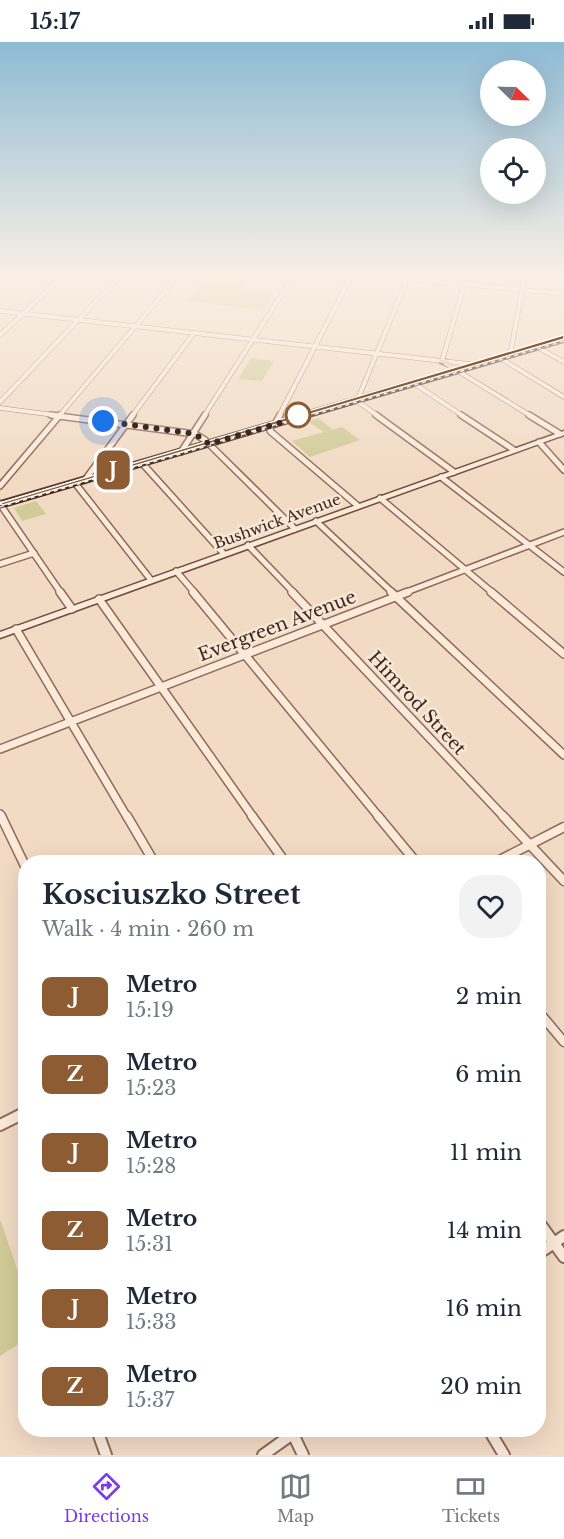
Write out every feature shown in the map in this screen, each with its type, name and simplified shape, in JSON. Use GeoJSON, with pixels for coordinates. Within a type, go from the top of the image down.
{"type":"FeatureCollection","features":[{"type":"Feature","properties":{"kind":"main road"},"geometry":{"type":"LineString","coordinates":[[0,505],[557,341]]}},
{"type":"Feature","properties":{"kind":"main road"},"geometry":{"type":"LineString","coordinates":[[442,361],[461,370]]}},
{"type":"Feature","properties":{"kind":"main road","name":"Bushwick Avenue"},"geometry":{"type":"LineString","coordinates":[[0,635],[562,433]]}},
{"type":"Feature","properties":{"kind":"street"},"geometry":{"type":"LineString","coordinates":[[0,402],[58,341]]}},
{"type":"Feature","properties":{"kind":"street"},"geometry":{"type":"LineString","coordinates":[[0,486],[123,341]]}},
{"type":"Feature","properties":{"kind":"street"},"geometry":{"type":"LineString","coordinates":[[85,480],[188,341]]}},
{"type":"Feature","properties":{"kind":"street"},"geometry":{"type":"LineString","coordinates":[[181,452],[195,434],[253,341]]}},
{"type":"Feature","properties":{"kind":"street"},"geometry":{"type":"LineString","coordinates":[[262,341],[478,365]]}},
{"type":"Feature","properties":{"kind":"street"},"geometry":{"type":"LineString","coordinates":[[318,341],[270,431],[358,506]]}},
{"type":"Feature","properties":{"kind":"street"},"geometry":{"type":"LineString","coordinates":[[382,341],[357,401],[454,472]]}},
{"type":"Feature","properties":{"kind":"street"},"geometry":{"type":"LineString","coordinates":[[442,361],[448,341]]}},
{"type":"Feature","properties":{"kind":"street"},"geometry":{"type":"LineString","coordinates":[[510,356],[513,341]]}},
{"type":"Feature","properties":{"kind":"street"},"geometry":{"type":"LineString","coordinates":[[537,347],[564,363]]}},
{"type":"Feature","properties":{"kind":"street"},"geometry":{"type":"LineString","coordinates":[[500,358],[564,397]]}},
{"type":"Feature","properties":{"kind":"street"},"geometry":{"type":"LineString","coordinates":[[461,370],[562,433]]}},
{"type":"Feature","properties":{"kind":"street"},"geometry":{"type":"LineString","coordinates":[[415,384],[514,450]]}},
{"type":"Feature","properties":{"kind":"street"},"geometry":{"type":"LineString","coordinates":[[0,408],[195,434],[209,444],[295,528]]}},
{"type":"Feature","properties":{"kind":"street"},"geometry":{"type":"LineString","coordinates":[[279,416],[288,420]]}},
{"type":"Feature","properties":{"kind":"street"},"geometry":{"type":"LineString","coordinates":[[539,442],[564,470]]}},
{"type":"Feature","properties":{"kind":"street"},"geometry":{"type":"LineString","coordinates":[[142,463],[224,554]]}},
{"type":"Feature","properties":{"kind":"street"},"geometry":{"type":"LineString","coordinates":[[94,467],[102,475]]}},
{"type":"Feature","properties":{"kind":"street"},"geometry":{"type":"LineString","coordinates":[[441,477],[564,572]]}},
{"type":"Feature","properties":{"kind":"street"},"geometry":{"type":"LineString","coordinates":[[75,483],[151,580]]}},
{"type":"Feature","properties":{"kind":"street"},"geometry":{"type":"LineString","coordinates":[[381,498],[564,654]]}},
{"type":"Feature","properties":{"kind":"street"},"geometry":{"type":"LineString","coordinates":[[0,505],[72,609]]}},
{"type":"Feature","properties":{"kind":"street"},"geometry":{"type":"LineString","coordinates":[[316,521],[564,755]]}},
{"type":"Feature","properties":{"kind":"street","name":"Evergreen Avenue"},"geometry":{"type":"LineString","coordinates":[[0,749],[564,532]]}},
{"type":"Feature","properties":{"kind":"street","name":"Himrod Street"},"geometry":{"type":"LineString","coordinates":[[248,545],[539,855]]}},
{"type":"Feature","properties":{"kind":"street"},"geometry":{"type":"LineString","coordinates":[[0,564],[34,553]]}},
{"type":"Feature","properties":{"kind":"street"},"geometry":{"type":"LineString","coordinates":[[176,572],[410,855]]}},
{"type":"Feature","properties":{"kind":"street"},"geometry":{"type":"LineString","coordinates":[[99,599],[280,855]]}},
{"type":"Feature","properties":{"kind":"street"},"geometry":{"type":"LineString","coordinates":[[16,629],[150,855]]}},
{"type":"Feature","properties":{"kind":"street"},"geometry":{"type":"LineString","coordinates":[[0,814],[20,855]]}},
{"type":"Feature","properties":{"kind":"street"},"geometry":{"type":"LineString","coordinates":[[510,855],[564,827]]}},
{"type":"Feature","properties":{"kind":"street","name":"Himrod Street"},"geometry":{"type":"LineString","coordinates":[[546,862],[564,881]]}},
{"type":"Feature","properties":{"kind":"street"},"geometry":{"type":"LineString","coordinates":[[546,1021],[564,1042]]}},
{"type":"Feature","properties":{"kind":"street"},"geometry":{"type":"LineString","coordinates":[[0,1125],[18,1116]]}},
{"type":"Feature","properties":{"kind":"street"},"geometry":{"type":"LineString","coordinates":[[546,1232],[564,1257]]}},
{"type":"Feature","properties":{"kind":"street"},"geometry":{"type":"LineString","coordinates":[[546,1248],[564,1236]]}},
{"type":"Feature","properties":{"kind":"street"},"geometry":{"type":"LineString","coordinates":[[100,1437],[106,1455]]}},
{"type":"Feature","properties":{"kind":"street"},"geometry":{"type":"LineString","coordinates":[[263,1455],[286,1437]]}},
{"type":"Feature","properties":{"kind":"street"},"geometry":{"type":"LineString","coordinates":[[296,1437],[303,1455]]}},
{"type":"Feature","properties":{"kind":"street"},"geometry":{"type":"LineString","coordinates":[[493,1437],[504,1455]]}},
{"type":"Feature","properties":{"kind":"shaded area"},"geometry":{"type":"Polygon","coordinates":[[[251,358],[274,361],[262,381],[238,379],[251,358]]]}},
{"type":"Feature","properties":{"kind":"shaded area"},"geometry":{"type":"Polygon","coordinates":[[[318,418],[332,429],[327,431],[342,427],[360,440],[310,457],[292,441],[324,432],[310,423],[318,418]]]}},
{"type":"Feature","properties":{"kind":"shaded area"},"geometry":{"type":"Polygon","coordinates":[[[36,501],[46,514],[22,521],[14,508],[36,501]]]}},
{"type":"Feature","properties":{"kind":"shaded area"},"geometry":{"type":"Polygon","coordinates":[[[0,1219],[18,1272],[18,1344],[0,1356],[0,1219]]]}},
{"type":"Feature","properties":{"kind":"railway"},"geometry":{"type":"LineString","coordinates":[[0,507],[564,341]]}},
{"type":"Feature","properties":{"kind":"metro line","name":"J"},"geometry":{"type":"LineString","coordinates":[[0,503],[551,341]]}},
{"type":"Feature","properties":{"kind":"route"},"geometry":{"type":"LineString","coordinates":[[103,421],[195,434],[209,444],[293,419],[298,415]]}}]}
